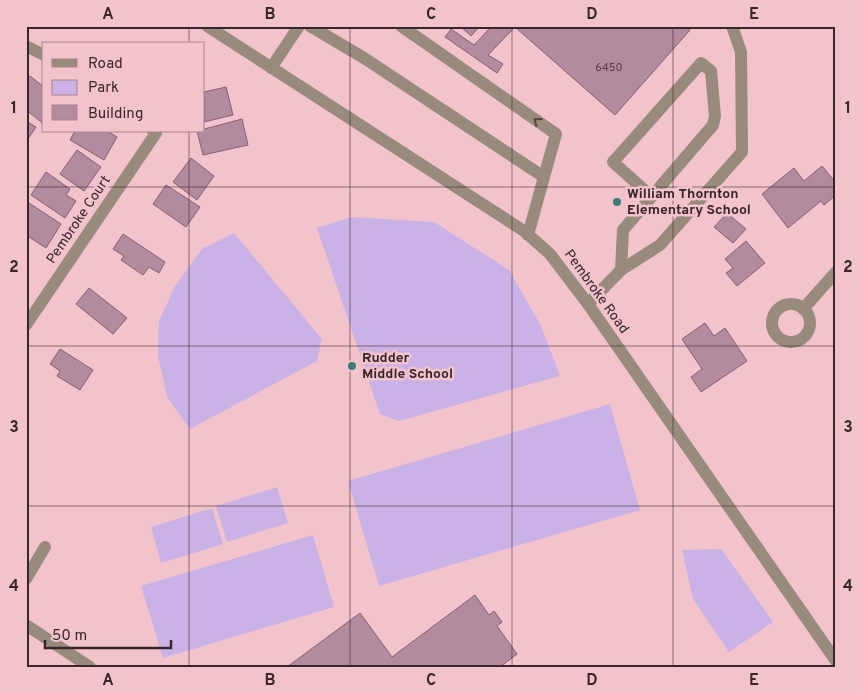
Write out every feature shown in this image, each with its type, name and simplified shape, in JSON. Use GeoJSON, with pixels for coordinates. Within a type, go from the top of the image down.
{"type":"FeatureCollection","features":[{"type":"Feature","properties":{"kind":"street","name":"Pembroke Road"},"geometry":{"type":"LineString","coordinates":[[207,26],[528,235],[550,254],[588,304],[836,661]]}},
{"type":"Feature","properties":{"kind":"street"},"geometry":{"type":"LineString","coordinates":[[271,68],[299,26]]}},
{"type":"Feature","properties":{"kind":"street"},"geometry":{"type":"LineString","coordinates":[[310,26],[364,58],[544,177]]}},
{"type":"Feature","properties":{"kind":"street"},"geometry":{"type":"LineString","coordinates":[[401,26],[556,134],[528,235]]}},
{"type":"Feature","properties":{"kind":"street"},"geometry":{"type":"LineString","coordinates":[[588,304],[621,270],[660,245],[742,152],[741,52],[734,32],[723,26]]}},
{"type":"Feature","properties":{"kind":"street"},"geometry":{"type":"LineString","coordinates":[[26,46],[42,54]]}},
{"type":"Feature","properties":{"kind":"street"},"geometry":{"type":"LineString","coordinates":[[621,270],[624,230],[713,126],[715,116],[711,71],[700,63],[613,162],[652,196]]}},
{"type":"Feature","properties":{"kind":"street","name":"Pembroke Court"},"geometry":{"type":"LineString","coordinates":[[26,325],[155,132]]}},
{"type":"Feature","properties":{"kind":"street"},"geometry":{"type":"LineString","coordinates":[[803,309],[836,272]]}},
{"type":"Feature","properties":{"kind":"street"},"geometry":{"type":"LineString","coordinates":[[26,579],[45,547]]}},
{"type":"Feature","properties":{"kind":"street"},"geometry":{"type":"LineString","coordinates":[[26,625],[90,667]]}},
{"type":"Feature","properties":{"kind":"green space"},"geometry":{"type":"Polygon","coordinates":[[[351,217],[434,222],[509,270],[541,326],[560,376],[399,421],[380,414],[317,228],[351,217]]]}},
{"type":"Feature","properties":{"kind":"green space"},"geometry":{"type":"Polygon","coordinates":[[[234,233],[322,339],[317,361],[190,429],[167,397],[158,356],[159,321],[175,286],[202,249],[234,233]]]}},
{"type":"Feature","properties":{"kind":"green space"},"geometry":{"type":"Polygon","coordinates":[[[610,404],[640,510],[379,586],[348,481],[610,404]]]}},
{"type":"Feature","properties":{"kind":"green space"},"geometry":{"type":"Polygon","coordinates":[[[277,487],[288,523],[227,542],[216,506],[277,487]]]}},
{"type":"Feature","properties":{"kind":"green space"},"geometry":{"type":"Polygon","coordinates":[[[212,508],[223,544],[161,563],[151,527],[212,508]]]}},
{"type":"Feature","properties":{"kind":"green space"},"geometry":{"type":"Polygon","coordinates":[[[313,535],[334,607],[163,658],[141,586],[313,535]]]}},
{"type":"Feature","properties":{"kind":"green space"},"geometry":{"type":"Polygon","coordinates":[[[721,549],[773,622],[729,652],[693,599],[682,550],[721,549]]]}},
{"type":"Feature","properties":{"kind":"building"},"geometry":{"type":"Polygon","coordinates":[[[460,26],[480,26],[471,36],[460,26]]]}},
{"type":"Feature","properties":{"kind":"building"},"geometry":{"type":"Polygon","coordinates":[[[492,26],[686,26],[690,30],[615,115],[515,27],[488,55],[503,64],[497,73],[445,37],[451,29],[474,45],[492,26]]]}},
{"type":"Feature","properties":{"kind":"building"},"geometry":{"type":"Polygon","coordinates":[[[30,76],[42,85],[42,122],[26,110],[26,80],[30,76]]]}},
{"type":"Feature","properties":{"kind":"building"},"geometry":{"type":"Polygon","coordinates":[[[226,87],[233,115],[205,122],[205,92],[226,87]]]}},
{"type":"Feature","properties":{"kind":"building"},"geometry":{"type":"Polygon","coordinates":[[[242,119],[248,145],[203,155],[197,132],[205,132],[205,129],[242,119]]]}},
{"type":"Feature","properties":{"kind":"building"},"geometry":{"type":"Polygon","coordinates":[[[26,121],[36,127],[26,142],[26,121]]]}},
{"type":"Feature","properties":{"kind":"building"},"geometry":{"type":"Polygon","coordinates":[[[74,132],[109,132],[117,137],[104,160],[70,140],[74,132]]]}},
{"type":"Feature","properties":{"kind":"building"},"geometry":{"type":"Polygon","coordinates":[[[77,150],[101,167],[84,191],[60,174],[77,150]]]}},
{"type":"Feature","properties":{"kind":"building"},"geometry":{"type":"Polygon","coordinates":[[[191,158],[214,176],[197,200],[173,182],[191,158]]]}},
{"type":"Feature","properties":{"kind":"building"},"geometry":{"type":"Polygon","coordinates":[[[822,166],[836,183],[836,195],[824,205],[821,201],[788,228],[762,194],[794,168],[804,181],[822,166]]]}},
{"type":"Feature","properties":{"kind":"building"},"geometry":{"type":"Polygon","coordinates":[[[46,172],[70,189],[66,195],[76,201],[65,218],[31,195],[46,172]]]}},
{"type":"Feature","properties":{"kind":"building"},"geometry":{"type":"Polygon","coordinates":[[[166,185],[200,207],[186,227],[153,204],[166,185]]]}},
{"type":"Feature","properties":{"kind":"building"},"geometry":{"type":"Polygon","coordinates":[[[26,201],[61,224],[46,248],[26,235],[26,201]]]}},
{"type":"Feature","properties":{"kind":"building"},"geometry":{"type":"Polygon","coordinates":[[[727,213],[746,229],[733,243],[714,227],[727,213]]]}},
{"type":"Feature","properties":{"kind":"building"},"geometry":{"type":"Polygon","coordinates":[[[123,234],[165,262],[159,273],[149,267],[143,275],[121,260],[124,256],[113,249],[123,234]]]}},
{"type":"Feature","properties":{"kind":"building"},"geometry":{"type":"Polygon","coordinates":[[[746,241],[765,263],[737,286],[726,273],[733,268],[725,259],[746,241]]]}},
{"type":"Feature","properties":{"kind":"building"},"geometry":{"type":"Polygon","coordinates":[[[89,288],[127,318],[113,334],[76,304],[89,288]]]}},
{"type":"Feature","properties":{"kind":"building"},"geometry":{"type":"Polygon","coordinates":[[[705,323],[714,336],[725,328],[747,361],[701,392],[691,377],[702,369],[682,339],[705,323]]]}},
{"type":"Feature","properties":{"kind":"building"},"geometry":{"type":"Polygon","coordinates":[[[60,349],[93,370],[80,390],[57,376],[60,371],[50,364],[60,349]]]}},
{"type":"Feature","properties":{"kind":"building"},"geometry":{"type":"Polygon","coordinates":[[[475,595],[489,615],[494,611],[502,622],[497,626],[517,654],[500,667],[287,667],[360,613],[392,657],[475,595]]]}},
{"type":"Feature","properties":{"kind":"place","name":"William Thornton Elementary School"},"geometry":{"type":"Point","coordinates":[617,202]}},
{"type":"Feature","properties":{"kind":"place","name":"Rudder Middle School"},"geometry":{"type":"Point","coordinates":[352,366]}}]}
